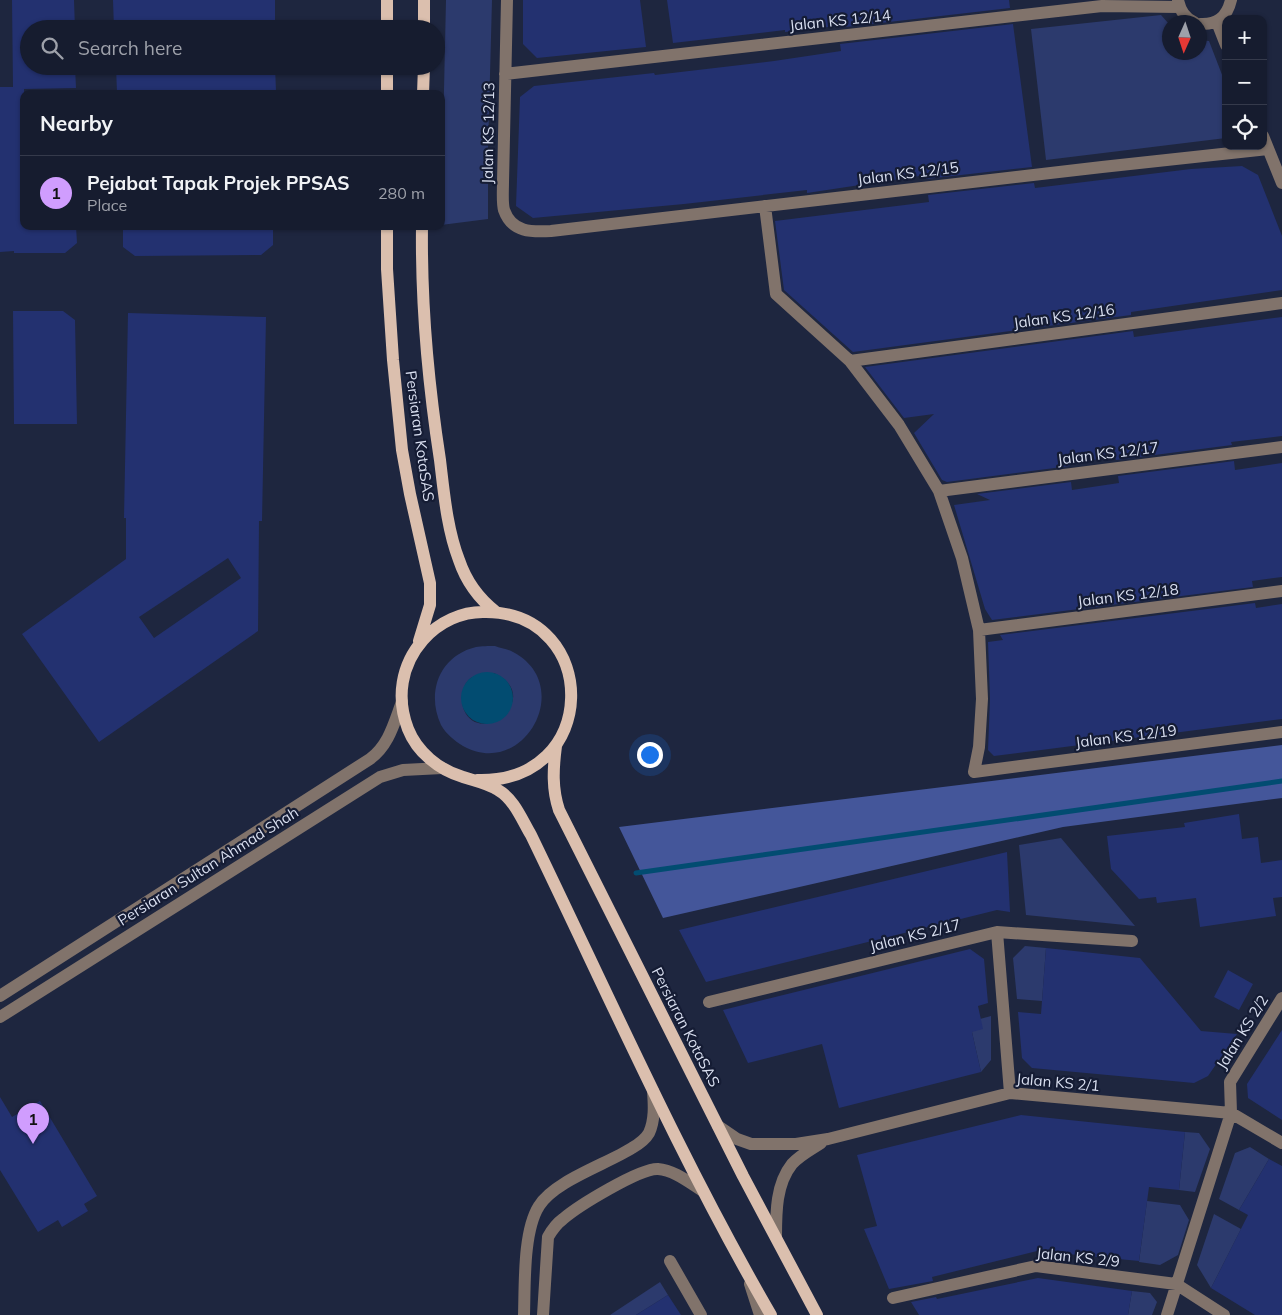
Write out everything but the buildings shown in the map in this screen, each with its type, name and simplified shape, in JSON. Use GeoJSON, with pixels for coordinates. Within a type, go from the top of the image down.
{"type":"FeatureCollection","features":[{"type":"Feature","properties":{"kind":"main road"},"geometry":{"type":"LineString","coordinates":[[387,0],[387,20]]}},
{"type":"Feature","properties":{"kind":"main road"},"geometry":{"type":"LineString","coordinates":[[424,0],[424,20]]}},
{"type":"Feature","properties":{"kind":"main road"},"geometry":{"type":"LineString","coordinates":[[387,75],[387,90]]}},
{"type":"Feature","properties":{"kind":"main road"},"geometry":{"type":"LineString","coordinates":[[424,75],[424,90]]}},
{"type":"Feature","properties":{"kind":"main road","name":"Persiaran KotaSAS"},"geometry":{"type":"LineString","coordinates":[[387,230],[387,269],[393,360],[402,450],[431,595],[427,619],[418,646]]}},
{"type":"Feature","properties":{"kind":"main road","name":"Persiaran KotaSAS"},"geometry":{"type":"LineString","coordinates":[[422,230],[422,297],[430,389],[446,502],[458,560],[479,596],[496,612]]}},
{"type":"Feature","properties":{"kind":"main road","name":"Persiaran KotaSAS"},"geometry":{"type":"LineString","coordinates":[[556,746],[534,766],[521,774],[492,781],[463,778],[442,768],[425,755],[416,743],[404,716],[402,687],[410,659],[418,646],[428,635],[452,618],[466,614],[496,612],[510,614],[524,620],[548,637],[558,649],[570,676],[572,705],[566,726],[556,746],[553,786],[559,810],[718,1126],[817,1315]]}},
{"type":"Feature","properties":{"kind":"main road","name":"Persiaran KotaSAS"},"geometry":{"type":"LineString","coordinates":[[478,780],[499,790],[512,802],[531,835],[703,1191],[771,1315]]}},
{"type":"Feature","properties":{"kind":"street","name":"Jalan KS 12/13"},"geometry":{"type":"LineString","coordinates":[[507,0],[504,210],[513,224],[529,232],[551,231]]}},
{"type":"Feature","properties":{"kind":"street"},"geometry":{"type":"LineString","coordinates":[[1207,25],[1216,22],[1224,16],[1229,9],[1231,0]]}},
{"type":"Feature","properties":{"kind":"street","name":"Jalan KS 12/14"},"geometry":{"type":"LineString","coordinates":[[506,74],[1102,3],[1179,3]]}},
{"type":"Feature","properties":{"kind":"street"},"geometry":{"type":"LineString","coordinates":[[1179,3],[1183,15]]}},
{"type":"Feature","properties":{"kind":"street"},"geometry":{"type":"LineString","coordinates":[[1216,22],[1222,36]]}},
{"type":"Feature","properties":{"kind":"street"},"geometry":{"type":"LineString","coordinates":[[1268,149],[1282,183]]}},
{"type":"Feature","properties":{"kind":"street","name":"Jalan KS 12/15"},"geometry":{"type":"LineString","coordinates":[[551,231],[1268,149]]}},
{"type":"Feature","properties":{"kind":"street"},"geometry":{"type":"LineString","coordinates":[[765,206],[776,294],[850,361],[899,425],[939,491],[962,558],[979,630]]}},
{"type":"Feature","properties":{"kind":"street","name":"Jalan KS 12/16"},"geometry":{"type":"LineString","coordinates":[[850,361],[1282,303]]}},
{"type":"Feature","properties":{"kind":"street","name":"Jalan KS 12/17"},"geometry":{"type":"LineString","coordinates":[[939,491],[1282,446]]}},
{"type":"Feature","properties":{"kind":"street","name":"Jalan KS 12/18"},"geometry":{"type":"LineString","coordinates":[[979,630],[1282,591]]}},
{"type":"Feature","properties":{"kind":"street","name":"Jalan KS 12/19"},"geometry":{"type":"LineString","coordinates":[[979,630],[982,699],[979,747],[974,772],[1282,732]]}},
{"type":"Feature","properties":{"kind":"street","name":"Persiaran Sultan Ahmad Shah"},"geometry":{"type":"LineString","coordinates":[[0,996],[378,754],[388,739],[402,702]]}},
{"type":"Feature","properties":{"kind":"street","name":"Persiaran Sultan Ahmad Shah"},"geometry":{"type":"LineString","coordinates":[[0,1017],[380,777],[403,770],[442,768]]}},
{"type":"Feature","properties":{"kind":"street"},"geometry":{"type":"LineString","coordinates":[[996,932],[1010,1094]]}},
{"type":"Feature","properties":{"kind":"street","name":"Jalan KS 2/17"},"geometry":{"type":"LineString","coordinates":[[709,1002],[996,932],[1132,941]]}},
{"type":"Feature","properties":{"kind":"street","name":"Jalan KS 2/2"},"geometry":{"type":"LineString","coordinates":[[1167,1315],[1231,1113],[1230,1082],[1282,998]]}},
{"type":"Feature","properties":{"kind":"street"},"geometry":{"type":"LineString","coordinates":[[524,1315],[527,1252],[533,1220],[539,1205],[549,1194],[565,1183],[623,1154],[642,1142],[648,1134],[652,1123],[654,1091]]}},
{"type":"Feature","properties":{"kind":"street","name":"Jalan KS 2/1"},"geometry":{"type":"LineString","coordinates":[[828,1139],[1010,1094],[1231,1113],[1282,1144]]}},
{"type":"Feature","properties":{"kind":"street"},"geometry":{"type":"LineString","coordinates":[[718,1126],[737,1139],[751,1144],[796,1144],[828,1139]]}},
{"type":"Feature","properties":{"kind":"street"},"geometry":{"type":"LineString","coordinates":[[776,1237],[776,1209],[783,1180],[792,1164],[828,1139]]}},
{"type":"Feature","properties":{"kind":"street"},"geometry":{"type":"LineString","coordinates":[[543,1315],[548,1237],[553,1228],[563,1218],[603,1193],[644,1171],[658,1169],[668,1172],[703,1191]]}},
{"type":"Feature","properties":{"kind":"street"},"geometry":{"type":"LineString","coordinates":[[670,1261],[701,1315]]}},
{"type":"Feature","properties":{"kind":"street","name":"Jalan KS 2/9"},"geometry":{"type":"LineString","coordinates":[[893,1298],[1036,1266],[1176,1284],[1224,1315]]}},
{"type":"Feature","properties":{"kind":"street"},"geometry":{"type":"LineString","coordinates":[[748,1275],[760,1315]]}},
{"type":"Feature","properties":{"kind":"shaded area"},"geometry":{"type":"Polygon","coordinates":[[[446,0],[492,0],[488,219],[445,224],[444,90],[446,0]]]}},
{"type":"Feature","properties":{"kind":"shaded area"},"geometry":{"type":"Polygon","coordinates":[[[1161,15],[1162,60],[1207,60],[1207,41],[1209,41],[1222,75],[1222,138],[1046,160],[1031,29],[1161,15]]]}},
{"type":"Feature","properties":{"kind":"shaded area"},"geometry":{"type":"Polygon","coordinates":[[[495,646],[513,652],[531,667],[540,685],[541,705],[534,724],[522,740],[505,750],[485,753],[463,746],[445,731],[437,713],[436,689],[439,677],[453,658],[476,647],[495,646]],[[494,673],[478,675],[469,680],[462,694],[462,699],[464,710],[472,720],[483,724],[494,721],[504,715],[511,705],[513,694],[508,683],[494,673]]]}},
{"type":"Feature","properties":{"kind":"shaded area"},"geometry":{"type":"Polygon","coordinates":[[[487,672],[497,674],[505,680],[511,688],[513,698],[511,708],[505,716],[497,722],[487,724],[477,722],[469,716],[463,708],[461,698],[463,688],[469,680],[477,674],[487,672]]]}},
{"type":"Feature","properties":{"kind":"shaded area"},"geometry":{"type":"Polygon","coordinates":[[[1282,745],[1282,798],[1063,827],[663,918],[619,827],[1282,745]]]}},
{"type":"Feature","properties":{"kind":"shaded area"},"geometry":{"type":"Polygon","coordinates":[[[1061,838],[1135,926],[1026,915],[1019,845],[1061,838]]]}},
{"type":"Feature","properties":{"kind":"shaded area"},"geometry":{"type":"Polygon","coordinates":[[[1025,946],[1046,948],[1042,1001],[1017,999],[1013,958],[1025,946]]]}},
{"type":"Feature","properties":{"kind":"shaded area"},"geometry":{"type":"Polygon","coordinates":[[[991,1016],[991,1060],[981,1072],[972,1032],[980,1019],[991,1016]]]}},
{"type":"Feature","properties":{"kind":"shaded area"},"geometry":{"type":"Polygon","coordinates":[[[1185,1132],[1199,1133],[1210,1149],[1195,1192],[1179,1190],[1185,1132]]]}},
{"type":"Feature","properties":{"kind":"shaded area"},"geometry":{"type":"Polygon","coordinates":[[[1250,1147],[1269,1159],[1239,1210],[1219,1199],[1235,1153],[1250,1147]]]}},
{"type":"Feature","properties":{"kind":"shaded area"},"geometry":{"type":"Polygon","coordinates":[[[1147,1201],[1180,1205],[1189,1220],[1178,1255],[1160,1265],[1139,1262],[1147,1201]]]}},
{"type":"Feature","properties":{"kind":"shaded area"},"geometry":{"type":"Polygon","coordinates":[[[1214,1214],[1241,1229],[1211,1288],[1197,1265],[1214,1214]]]}},
{"type":"Feature","properties":{"kind":"shaded area"},"geometry":{"type":"Polygon","coordinates":[[[660,1282],[668,1295],[636,1315],[610,1315],[660,1282]]]}},
{"type":"Feature","properties":{"kind":"shaded area"},"geometry":{"type":"Polygon","coordinates":[[[1132,1291],[1150,1293],[1157,1302],[1152,1315],[1128,1315],[1132,1291]]]}},
{"type":"Feature","properties":{"kind":"waterway"},"geometry":{"type":"LineString","coordinates":[[636,873],[1282,781]]}},
{"type":"Feature","properties":{"kind":"place","name":"Pejabat Tapak Projek PPSAS"},"geometry":{"type":"Point","coordinates":[33,1144]}}]}
